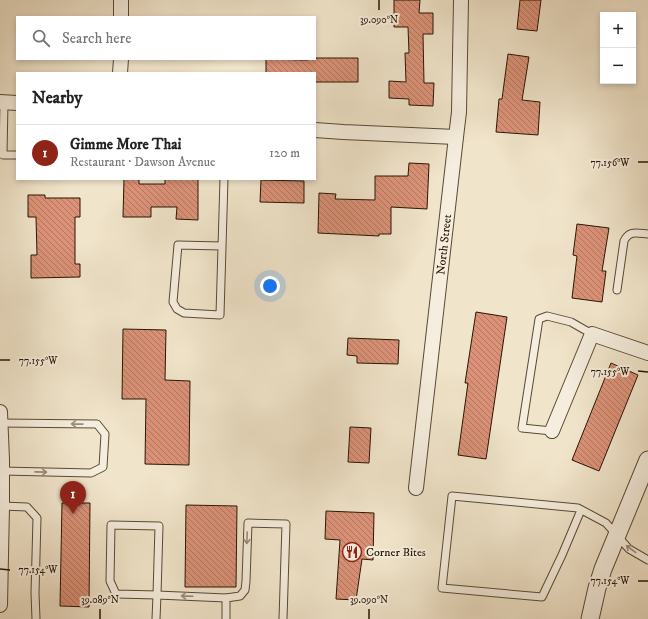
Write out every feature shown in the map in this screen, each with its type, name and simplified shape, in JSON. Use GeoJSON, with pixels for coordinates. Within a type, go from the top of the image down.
{"type":"FeatureCollection","features":[{"type":"Feature","properties":{"kind":"street"},"geometry":{"type":"LineString","coordinates":[[121,0],[121,16]]}},
{"type":"Feature","properties":{"kind":"street","name":"North Street"},"geometry":{"type":"LineString","coordinates":[[416,488],[459,112],[461,0]]}},
{"type":"Feature","properties":{"kind":"street"},"geometry":{"type":"LineString","coordinates":[[120,60],[120,72]]}},
{"type":"Feature","properties":{"kind":"street"},"geometry":{"type":"LineString","coordinates":[[316,130],[456,137]]}},
{"type":"Feature","properties":{"kind":"street"},"geometry":{"type":"LineString","coordinates":[[552,430],[592,334],[648,353]]}},
{"type":"Feature","properties":{"kind":"street"},"geometry":{"type":"LineString","coordinates":[[0,412],[2,471],[0,605]]}},
{"type":"Feature","properties":{"kind":"street"},"geometry":{"type":"LineString","coordinates":[[590,619],[596,588],[616,535],[648,460]]}},
{"type":"Feature","properties":{"kind":"lane"},"geometry":{"type":"LineString","coordinates":[[7,102],[3,155],[16,155]]}},
{"type":"Feature","properties":{"kind":"lane"},"geometry":{"type":"LineString","coordinates":[[222,246],[178,245],[172,302],[177,309],[184,313],[220,315],[224,180]]}},
{"type":"Feature","properties":{"kind":"lane"},"geometry":{"type":"LineString","coordinates":[[617,290],[626,235],[638,233],[648,234]]}},
{"type":"Feature","properties":{"kind":"lane"},"geometry":{"type":"LineString","coordinates":[[552,430],[522,428],[539,319],[547,316],[571,322],[592,334]]}},
{"type":"Feature","properties":{"kind":"lane"},"geometry":{"type":"LineString","coordinates":[[0,423],[97,424],[105,434],[103,468],[91,473],[2,471]]}},
{"type":"Feature","properties":{"kind":"lane"},"geometry":{"type":"LineString","coordinates":[[582,510],[542,597],[442,588],[452,496],[578,508],[582,510],[606,523],[629,549],[648,560]]}},
{"type":"Feature","properties":{"kind":"lane"},"geometry":{"type":"LineString","coordinates":[[2,506],[27,506],[37,518],[35,593],[36,619]]}},
{"type":"Feature","properties":{"kind":"lane"},"geometry":{"type":"LineString","coordinates":[[156,619],[157,595],[159,526],[112,525],[110,581],[116,594],[157,595],[226,598],[240,596],[245,590],[248,523],[286,524],[283,619]]}},
{"type":"Feature","properties":{"kind":"lane"},"geometry":{"type":"LineString","coordinates":[[226,598],[226,619]]}},
{"type":"Feature","properties":{"kind":"building"},"geometry":{"type":"Polygon","coordinates":[[[394,0],[420,0],[419,13],[433,13],[433,34],[423,34],[424,83],[434,83],[433,106],[409,105],[409,99],[389,98],[389,81],[406,82],[405,53],[409,53],[408,27],[394,27],[394,0]]]}},
{"type":"Feature","properties":{"kind":"building"},"geometry":{"type":"Polygon","coordinates":[[[520,0],[541,0],[537,31],[517,29],[520,0]]]}},
{"type":"Feature","properties":{"kind":"building"},"geometry":{"type":"Polygon","coordinates":[[[508,54],[529,57],[522,100],[540,102],[538,135],[496,132],[499,99],[502,99],[508,54]]]}},
{"type":"Feature","properties":{"kind":"building"},"geometry":{"type":"Polygon","coordinates":[[[358,58],[358,82],[316,82],[316,72],[266,72],[266,60],[358,58]]]}},
{"type":"Feature","properties":{"kind":"building"},"geometry":{"type":"Polygon","coordinates":[[[409,163],[429,164],[427,209],[391,207],[391,234],[379,234],[379,236],[318,233],[319,193],[336,194],[335,199],[375,200],[375,176],[408,176],[409,163]]]}},
{"type":"Feature","properties":{"kind":"building"},"geometry":{"type":"Polygon","coordinates":[[[124,180],[139,180],[139,184],[165,184],[165,180],[198,180],[198,220],[176,219],[177,207],[151,207],[151,217],[123,217],[124,180]]]}},
{"type":"Feature","properties":{"kind":"building"},"geometry":{"type":"Polygon","coordinates":[[[261,180],[304,181],[304,203],[260,202],[261,180]]]}},
{"type":"Feature","properties":{"kind":"building"},"geometry":{"type":"Polygon","coordinates":[[[28,195],[45,195],[45,198],[80,198],[80,217],[75,217],[75,264],[80,264],[80,277],[31,278],[31,255],[37,255],[36,217],[28,217],[28,195]]]}},
{"type":"Feature","properties":{"kind":"building"},"geometry":{"type":"Polygon","coordinates":[[[577,224],[609,228],[602,271],[606,271],[602,302],[572,298],[577,256],[573,255],[577,224]]]}},
{"type":"Feature","properties":{"kind":"building"},"geometry":{"type":"Polygon","coordinates":[[[476,312],[507,317],[486,459],[458,455],[468,383],[465,383],[476,312]]]}},
{"type":"Feature","properties":{"kind":"building"},"geometry":{"type":"Polygon","coordinates":[[[123,329],[166,330],[165,380],[190,381],[189,465],[145,464],[146,399],[122,399],[123,329]]]}},
{"type":"Feature","properties":{"kind":"building"},"geometry":{"type":"Polygon","coordinates":[[[348,338],[399,340],[398,364],[357,363],[357,356],[347,355],[348,338]]]}},
{"type":"Feature","properties":{"kind":"building"},"geometry":{"type":"Polygon","coordinates":[[[611,363],[638,375],[599,471],[572,460],[611,363]]]}},
{"type":"Feature","properties":{"kind":"building"},"geometry":{"type":"Polygon","coordinates":[[[350,427],[371,428],[369,463],[348,462],[350,427]]]}},
{"type":"Feature","properties":{"kind":"building"},"geometry":{"type":"Polygon","coordinates":[[[62,503],[90,503],[89,607],[60,606],[62,503]]]}},
{"type":"Feature","properties":{"kind":"building"},"geometry":{"type":"Polygon","coordinates":[[[186,505],[237,506],[236,587],[185,587],[186,505]]]}},
{"type":"Feature","properties":{"kind":"building"},"geometry":{"type":"Polygon","coordinates":[[[326,511],[374,513],[373,560],[362,559],[356,600],[336,599],[340,540],[325,539],[326,511]]]}},
{"type":"Feature","properties":{"kind":"place","name":"Gimme More Thai"},"geometry":{"type":"Point","coordinates":[73,514]}},
{"type":"Feature","properties":{"kind":"place","name":"Corner Bites"},"geometry":{"type":"Point","coordinates":[352,552]}}]}
